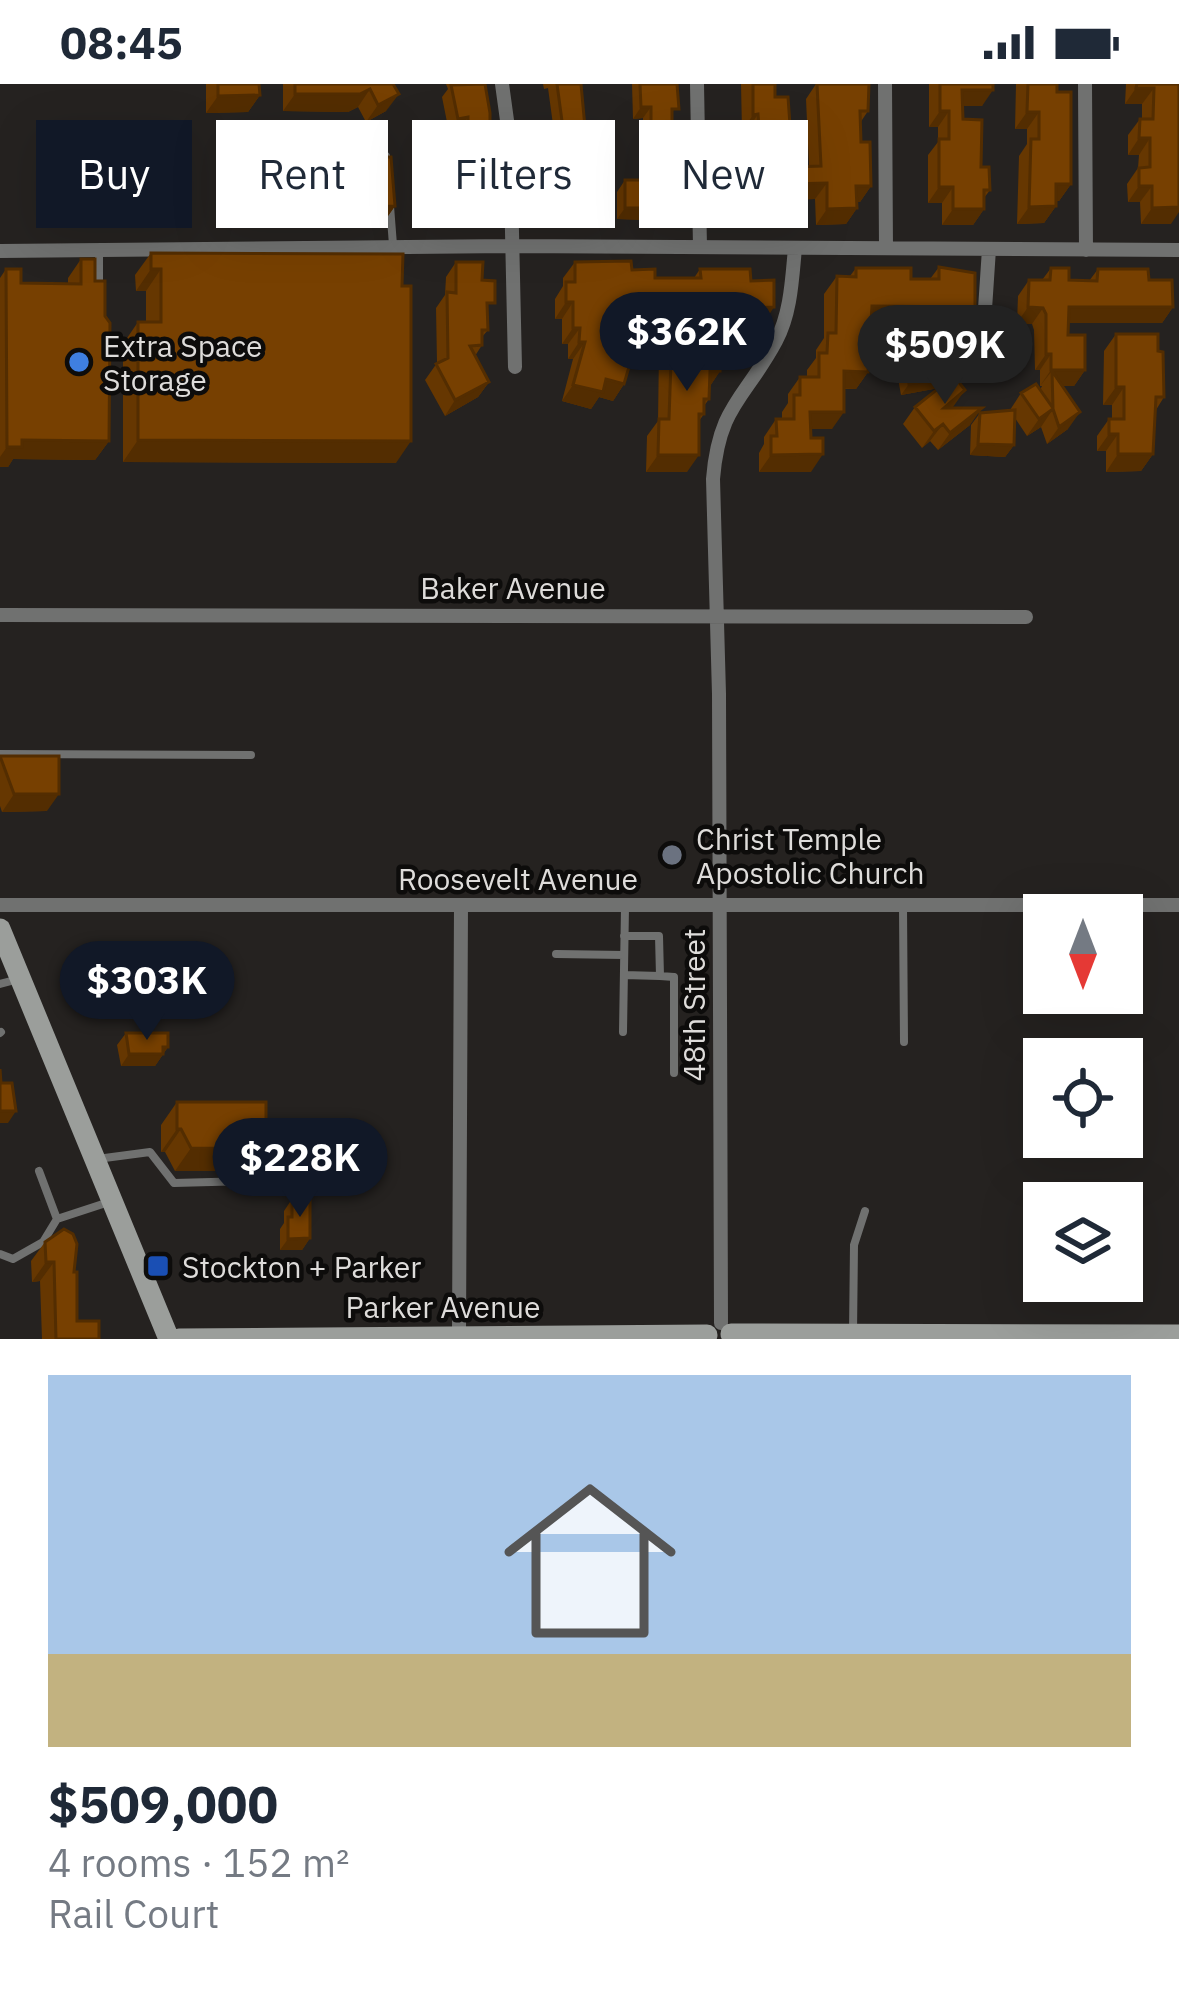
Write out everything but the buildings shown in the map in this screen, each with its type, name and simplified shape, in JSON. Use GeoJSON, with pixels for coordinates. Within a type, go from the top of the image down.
{"type":"FeatureCollection","features":[{"type":"Feature","properties":{"kind":"street"},"geometry":{"type":"LineString","coordinates":[[502,84],[510,142],[515,367]]}},
{"type":"Feature","properties":{"kind":"street"},"geometry":{"type":"LineString","coordinates":[[697,84],[700,247]]}},
{"type":"Feature","properties":{"kind":"street"},"geometry":{"type":"LineString","coordinates":[[884,84],[886,248]]}},
{"type":"Feature","properties":{"kind":"street"},"geometry":{"type":"LineString","coordinates":[[1085,84],[1086,250]]}},
{"type":"Feature","properties":{"kind":"street"},"geometry":{"type":"LineString","coordinates":[[0,254],[513,246],[1179,250]]}},
{"type":"Feature","properties":{"kind":"street","name":"48th Street"},"geometry":{"type":"LineString","coordinates":[[720,1334],[715,454],[730,407],[784,325],[795,248]]}},
{"type":"Feature","properties":{"kind":"street"},"geometry":{"type":"LineString","coordinates":[[981,369],[989,249]]}},
{"type":"Feature","properties":{"kind":"street","name":"Baker Avenue"},"geometry":{"type":"LineString","coordinates":[[0,615],[1026,617]]}},
{"type":"Feature","properties":{"kind":"street","name":"Roosevelt Avenue"},"geometry":{"type":"LineString","coordinates":[[0,905],[1179,905]]}},
{"type":"Feature","properties":{"kind":"street"},"geometry":{"type":"LineString","coordinates":[[458,1335],[460,905]]}},
{"type":"Feature","properties":{"kind":"street"},"geometry":{"type":"LineString","coordinates":[[0,929],[10,981],[96,1159],[169,1339]]}},
{"type":"Feature","properties":{"kind":"street","name":"Parker Avenue"},"geometry":{"type":"LineString","coordinates":[[179,1339],[1179,1335]]}},
{"type":"Feature","properties":{"kind":"lane"},"geometry":{"type":"LineString","coordinates":[[390,201],[393,247]]}},
{"type":"Feature","properties":{"kind":"lane"},"geometry":{"type":"LineString","coordinates":[[99,250],[99,313]]}},
{"type":"Feature","properties":{"kind":"lane"},"geometry":{"type":"LineString","coordinates":[[0,754],[251,755]]}},
{"type":"Feature","properties":{"kind":"lane"},"geometry":{"type":"LineString","coordinates":[[623,1032],[625,905]]}},
{"type":"Feature","properties":{"kind":"lane"},"geometry":{"type":"LineString","coordinates":[[903,905],[904,1042]]}},
{"type":"Feature","properties":{"kind":"lane"},"geometry":{"type":"LineString","coordinates":[[624,936],[659,936],[660,976]]}},
{"type":"Feature","properties":{"kind":"lane"},"geometry":{"type":"LineString","coordinates":[[556,954],[624,955]]}},
{"type":"Feature","properties":{"kind":"lane"},"geometry":{"type":"LineString","coordinates":[[624,975],[674,977],[674,1073]]}},
{"type":"Feature","properties":{"kind":"lane"},"geometry":{"type":"LineString","coordinates":[[96,1159],[150,1153],[174,1183],[249,1181]]}},
{"type":"Feature","properties":{"kind":"lane"},"geometry":{"type":"LineString","coordinates":[[39,1172],[57,1219]]}},
{"type":"Feature","properties":{"kind":"lane"},"geometry":{"type":"LineString","coordinates":[[0,1254],[13,1259],[43,1243],[57,1219],[113,1200]]}},
{"type":"Feature","properties":{"kind":"lane"},"geometry":{"type":"LineString","coordinates":[[853,1334],[854,1245],[865,1211]]}},
{"type":"Feature","properties":{"kind":"place","name":"Extra Space Storage"},"geometry":{"type":"Point","coordinates":[79,362]}},
{"type":"Feature","properties":{"kind":"place","name":"Christ Temple Apostolic Church"},"geometry":{"type":"Point","coordinates":[672,855]}},
{"type":"Feature","properties":{"kind":"place","name":"Stockton + Parker"},"geometry":{"type":"Point","coordinates":[158,1266]}}]}
